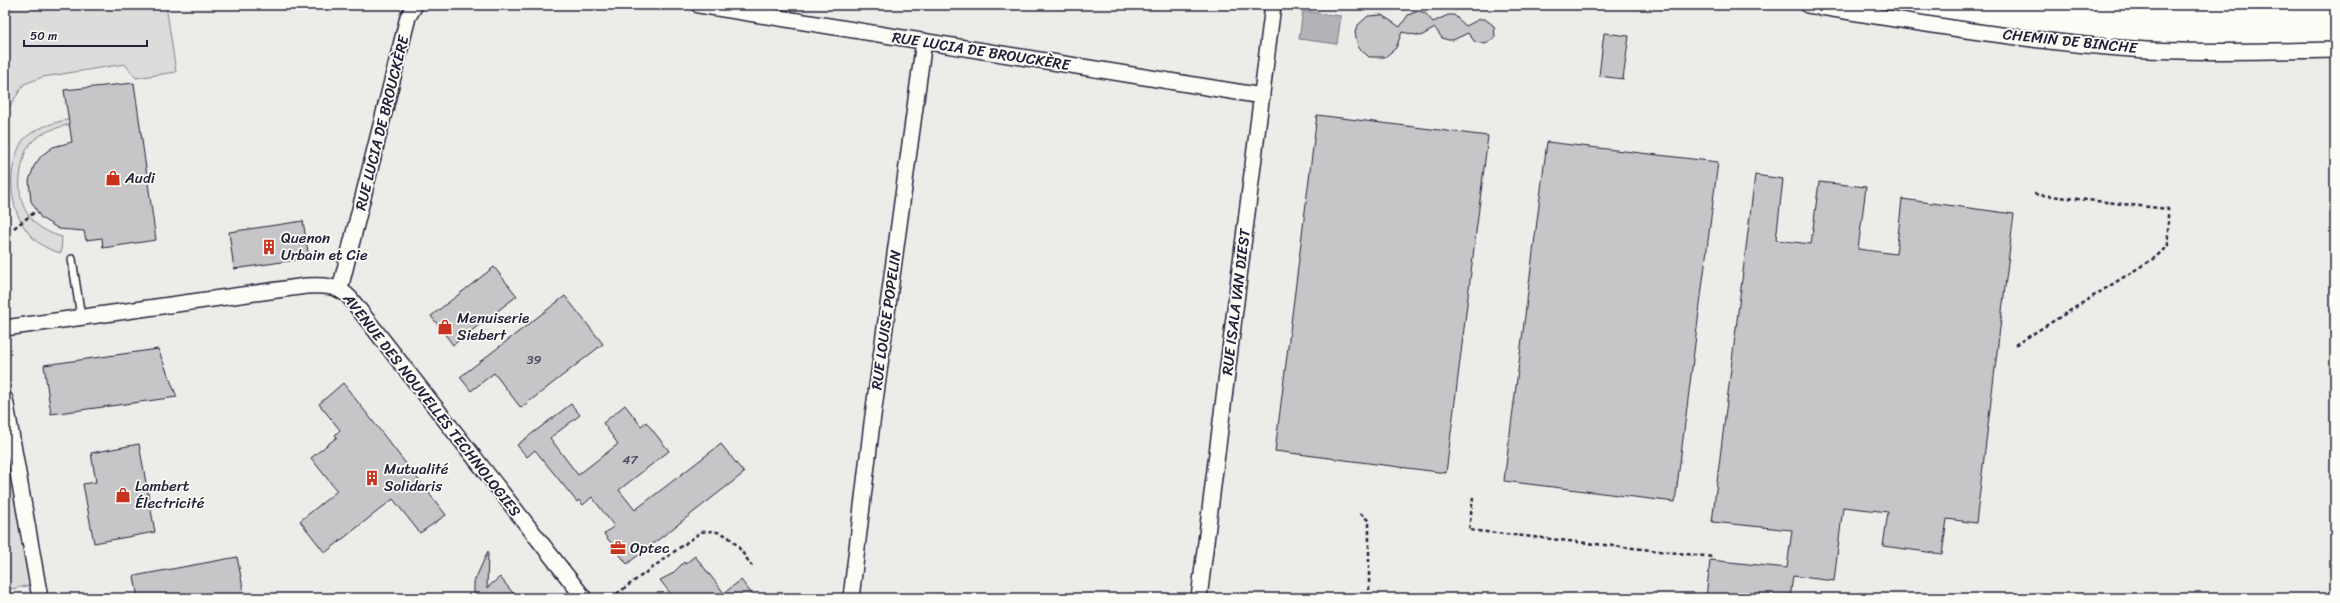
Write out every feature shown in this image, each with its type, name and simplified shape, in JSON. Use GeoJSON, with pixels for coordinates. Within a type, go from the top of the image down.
{"type":"FeatureCollection","features":[{"type":"Feature","properties":{"kind":"street","name":"RUE LUCIA DE BROUCKÈRE"},"geometry":{"type":"LineString","coordinates":[[340,289],[408,17],[415,5]]}},
{"type":"Feature","properties":{"kind":"street","name":"RUE LUCIA DE BROUCKÈRE"},"geometry":{"type":"LineString","coordinates":[[699,5],[1262,96]]}},
{"type":"Feature","properties":{"kind":"street","name":"RUE ISALA VAN DIEST"},"geometry":{"type":"LineString","coordinates":[[1199,598],[1273,5]]}},
{"type":"Feature","properties":{"kind":"street","name":"CHEMIN DE BINCHE"},"geometry":{"type":"LineString","coordinates":[[1808,5],[2059,42],[2138,49],[2217,53],[2335,50]]}},
{"type":"Feature","properties":{"kind":"street","name":"RUE LOUISE POPELIN"},"geometry":{"type":"LineString","coordinates":[[851,598],[873,415],[924,42]]}},
{"type":"Feature","properties":{"kind":"street","name":"AVENUE DES NOUVELLES TECHNOLOGIES"},"geometry":{"type":"LineString","coordinates":[[5,328],[306,286],[325,285],[340,289],[350,298],[584,598]]}},
{"type":"Feature","properties":{"kind":"street"},"geometry":{"type":"LineString","coordinates":[[5,399],[40,598]]}},
{"type":"Feature","properties":{"kind":"lane"},"geometry":{"type":"LineString","coordinates":[[72,259],[81,317]]}},
{"type":"Feature","properties":{"kind":"path"},"geometry":{"type":"LineString","coordinates":[[2015,344],[2156,257],[2168,245],[2168,209],[2033,194]]}},
{"type":"Feature","properties":{"kind":"path"},"geometry":{"type":"LineString","coordinates":[[14,228],[35,212]]}},
{"type":"Feature","properties":{"kind":"path"},"geometry":{"type":"LineString","coordinates":[[1473,497],[1469,530],[1714,556]]}},
{"type":"Feature","properties":{"kind":"path"},"geometry":{"type":"LineString","coordinates":[[1360,513],[1369,521],[1369,598]]}},
{"type":"Feature","properties":{"kind":"path"},"geometry":{"type":"LineString","coordinates":[[611,598],[701,532],[714,530],[723,534],[734,542],[752,566]]}},
{"type":"Feature","properties":{"kind":"shaded area"},"geometry":{"type":"Polygon","coordinates":[[[5,5],[1808,5],[2067,43],[2335,50],[2335,598],[5,598],[5,5]]]}},
{"type":"Feature","properties":{"kind":"shaded area"},"geometry":{"type":"Polygon","coordinates":[[[5,5],[166,5],[176,72],[136,78],[125,64],[43,77],[24,84],[5,114],[5,5]]]}},
{"type":"Feature","properties":{"kind":"shaded area"},"geometry":{"type":"Polygon","coordinates":[[[1303,11],[1341,16],[1337,44],[1299,39],[1303,11]]]}},
{"type":"Feature","properties":{"kind":"shaded area"},"geometry":{"type":"Polygon","coordinates":[[[70,119],[71,124],[43,133],[30,144],[24,156],[20,182],[20,194],[27,213],[41,228],[62,237],[61,253],[44,247],[31,236],[21,222],[15,207],[12,190],[12,172],[16,155],[23,140],[39,129],[70,119]]]}},
{"type":"Feature","properties":{"kind":"shaded area"},"geometry":{"type":"Polygon","coordinates":[[[5,438],[37,584],[5,590],[5,438]]]}},
{"type":"Feature","properties":{"kind":"building"},"geometry":{"type":"Polygon","coordinates":[[[1419,11],[1425,13],[1433,22],[1448,15],[1454,15],[1466,26],[1480,19],[1485,19],[1494,26],[1495,37],[1486,44],[1475,42],[1468,33],[1453,40],[1448,40],[1442,38],[1435,28],[1421,36],[1402,32],[1396,48],[1385,57],[1369,57],[1358,47],[1355,32],[1358,25],[1368,16],[1382,15],[1400,27],[1408,15],[1419,11]]]}},
{"type":"Feature","properties":{"kind":"building"},"geometry":{"type":"Polygon","coordinates":[[[1604,33],[1629,36],[1623,79],[1599,76],[1604,33]]]}},
{"type":"Feature","properties":{"kind":"building"},"geometry":{"type":"Polygon","coordinates":[[[134,83],[156,240],[103,248],[102,238],[86,240],[84,231],[59,229],[41,218],[31,201],[29,181],[34,166],[42,155],[53,147],[72,142],[64,90],[134,83]]]}},
{"type":"Feature","properties":{"kind":"building"},"geometry":{"type":"Polygon","coordinates":[[[1317,115],[1488,136],[1446,473],[1275,451],[1317,115]]]}},
{"type":"Feature","properties":{"kind":"building"},"geometry":{"type":"Polygon","coordinates":[[[1547,142],[1718,162],[1675,502],[1504,481],[1547,142]]]}},
{"type":"Feature","properties":{"kind":"building"},"geometry":{"type":"Polygon","coordinates":[[[1755,175],[1783,179],[1776,240],[1811,244],[1819,182],[1866,187],[1858,249],[1896,254],[1902,199],[2014,214],[1976,523],[1947,519],[1942,554],[1883,546],[1888,512],[1843,507],[1834,581],[1793,576],[1790,598],[1706,598],[1710,560],[1787,568],[1792,530],[1712,522],[1755,175]]]}},
{"type":"Feature","properties":{"kind":"building","name":"Quenon Urbain et Cie"},"geometry":{"type":"Polygon","coordinates":[[[303,221],[309,258],[234,269],[229,232],[303,221]]]}},
{"type":"Feature","properties":{"kind":"building"},"geometry":{"type":"Polygon","coordinates":[[[494,267],[517,296],[453,345],[431,316],[494,267]]]}},
{"type":"Feature","properties":{"kind":"building"},"geometry":{"type":"Polygon","coordinates":[[[565,296],[603,344],[521,408],[494,373],[471,391],[460,377],[565,296]]]}},
{"type":"Feature","properties":{"kind":"building"},"geometry":{"type":"Polygon","coordinates":[[[158,349],[177,397],[51,414],[44,365],[158,349]]]}},
{"type":"Feature","properties":{"kind":"building","name":"Mutualité Solidaris"},"geometry":{"type":"Polygon","coordinates":[[[343,383],[446,515],[420,533],[393,499],[325,553],[300,521],[337,491],[311,458],[337,437],[335,435],[340,430],[319,404],[343,383]]]}},
{"type":"Feature","properties":{"kind":"building"},"geometry":{"type":"Polygon","coordinates":[[[571,404],[580,415],[550,438],[578,475],[618,444],[603,423],[625,405],[641,426],[646,422],[669,451],[619,490],[635,510],[721,444],[744,473],[627,564],[604,534],[614,526],[592,497],[583,505],[579,500],[577,502],[535,450],[527,457],[517,445],[571,404]]]}},
{"type":"Feature","properties":{"kind":"building"},"geometry":{"type":"Polygon","coordinates":[[[139,444],[155,532],[94,543],[83,484],[96,482],[91,453],[139,444]]]}},
{"type":"Feature","properties":{"kind":"building"},"geometry":{"type":"Polygon","coordinates":[[[488,551],[487,588],[500,577],[517,598],[474,598],[474,582],[488,551]]]}},
{"type":"Feature","properties":{"kind":"building"},"geometry":{"type":"Polygon","coordinates":[[[695,556],[724,593],[741,580],[755,598],[674,598],[660,580],[672,574],[684,562],[685,564],[695,556]]]}},
{"type":"Feature","properties":{"kind":"building"},"geometry":{"type":"Polygon","coordinates":[[[237,557],[245,598],[138,598],[134,576],[237,557]]]}},
{"type":"Feature","properties":{"kind":"place","name":"Audi"},"geometry":{"type":"Point","coordinates":[113,178]}},
{"type":"Feature","properties":{"kind":"place","name":"Quenon Urbain et Cie"},"geometry":{"type":"Point","coordinates":[269,247]}},
{"type":"Feature","properties":{"kind":"place","name":"Menuiserie Siebert"},"geometry":{"type":"Point","coordinates":[445,327]}},
{"type":"Feature","properties":{"kind":"place","name":"Mutualité Solidaris"},"geometry":{"type":"Point","coordinates":[372,478]}},
{"type":"Feature","properties":{"kind":"place","name":"Lambert Électricité"},"geometry":{"type":"Point","coordinates":[123,495]}},
{"type":"Feature","properties":{"kind":"place","name":"Optec"},"geometry":{"type":"Point","coordinates":[618,548]}}]}
